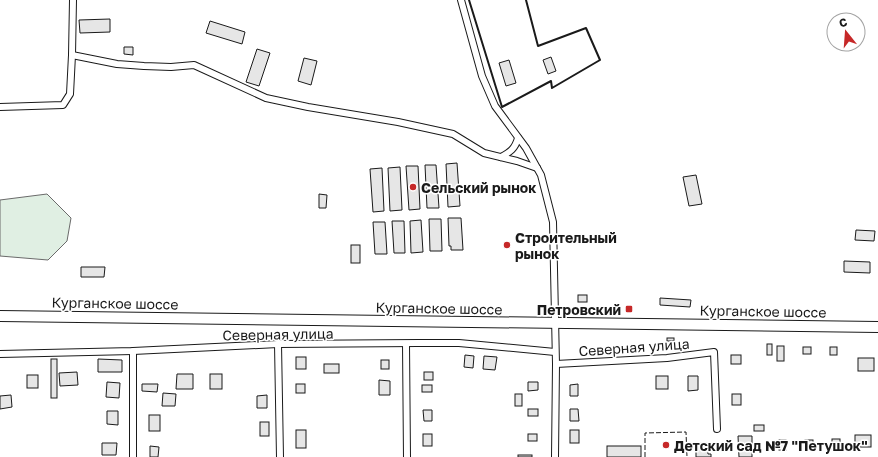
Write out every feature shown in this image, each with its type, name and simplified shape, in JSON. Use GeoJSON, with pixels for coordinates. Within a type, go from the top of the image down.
{"type":"FeatureCollection","features":[{"type":"Feature","properties":{"kind":"main road","name":"Курганское шоссе"},"geometry":{"type":"LineString","coordinates":[[0,316],[878,327]]}},
{"type":"Feature","properties":{"kind":"street"},"geometry":{"type":"LineString","coordinates":[[0,107],[63,105],[70,94],[73,0]]}},
{"type":"Feature","properties":{"kind":"street"},"geometry":{"type":"LineString","coordinates":[[461,0],[485,82],[495,106],[526,148],[541,175],[553,222],[556,364],[555,457]]}},
{"type":"Feature","properties":{"kind":"street"},"geometry":{"type":"LineString","coordinates":[[72,55],[117,64],[137,66],[171,67],[194,65],[266,98],[308,107],[398,122],[453,134],[484,153],[537,168]]}},
{"type":"Feature","properties":{"kind":"street"},"geometry":{"type":"LineString","coordinates":[[501,157],[511,152],[516,145],[518,138]]}},
{"type":"Feature","properties":{"kind":"street","name":"Северная улица"},"geometry":{"type":"LineString","coordinates":[[0,354],[133,351],[278,344],[459,343],[555,352]]}},
{"type":"Feature","properties":{"kind":"street"},"geometry":{"type":"LineString","coordinates":[[278,344],[280,457]]}},
{"type":"Feature","properties":{"kind":"street"},"geometry":{"type":"LineString","coordinates":[[406,344],[407,457]]}},
{"type":"Feature","properties":{"kind":"street"},"geometry":{"type":"LineString","coordinates":[[133,351],[133,457]]}},
{"type":"Feature","properties":{"kind":"street","name":"Северная улица"},"geometry":{"type":"LineString","coordinates":[[556,364],[667,358],[714,352],[717,429]]}},
{"type":"Feature","properties":{"kind":"green space"},"geometry":{"type":"Polygon","coordinates":[[[47,194],[71,218],[67,241],[48,260],[0,256],[0,200],[47,194]]]}},
{"type":"Feature","properties":{"kind":"building"},"geometry":{"type":"Polygon","coordinates":[[[110,19],[110,32],[80,33],[79,20],[110,19]]]}},
{"type":"Feature","properties":{"kind":"building"},"geometry":{"type":"Polygon","coordinates":[[[210,21],[245,32],[242,44],[206,33],[210,21]]]}},
{"type":"Feature","properties":{"kind":"building"},"geometry":{"type":"Polygon","coordinates":[[[124,47],[133,47],[133,55],[124,54],[124,47]]]}},
{"type":"Feature","properties":{"kind":"building"},"geometry":{"type":"Polygon","coordinates":[[[257,49],[270,53],[259,86],[246,82],[257,49]]]}},
{"type":"Feature","properties":{"kind":"building"},"geometry":{"type":"Polygon","coordinates":[[[551,57],[556,71],[548,74],[543,60],[551,57]]]}},
{"type":"Feature","properties":{"kind":"building"},"geometry":{"type":"Polygon","coordinates":[[[304,58],[317,61],[311,85],[298,81],[304,58]]]}},
{"type":"Feature","properties":{"kind":"building"},"geometry":{"type":"Polygon","coordinates":[[[509,60],[516,83],[506,86],[499,63],[509,60]]]}},
{"type":"Feature","properties":{"kind":"building"},"geometry":{"type":"Polygon","coordinates":[[[457,163],[460,206],[448,207],[446,164],[457,163]]]}},
{"type":"Feature","properties":{"kind":"building"},"geometry":{"type":"Polygon","coordinates":[[[425,165],[436,165],[439,208],[427,208],[425,165]]]}},
{"type":"Feature","properties":{"kind":"building"},"geometry":{"type":"Polygon","coordinates":[[[406,166],[418,166],[420,209],[409,210],[406,166]]]}},
{"type":"Feature","properties":{"kind":"building"},"geometry":{"type":"Polygon","coordinates":[[[400,167],[402,210],[390,211],[388,168],[400,167]]]}},
{"type":"Feature","properties":{"kind":"building"},"geometry":{"type":"Polygon","coordinates":[[[382,168],[384,211],[373,212],[370,169],[382,168]]]}},
{"type":"Feature","properties":{"kind":"building"},"geometry":{"type":"Polygon","coordinates":[[[696,175],[702,204],[689,206],[683,177],[696,175]]]}},
{"type":"Feature","properties":{"kind":"building"},"geometry":{"type":"Polygon","coordinates":[[[319,194],[327,195],[326,208],[319,208],[319,194]]]}},
{"type":"Feature","properties":{"kind":"building"},"geometry":{"type":"Polygon","coordinates":[[[448,218],[461,218],[463,250],[451,250],[451,246],[449,246],[448,218]]]}},
{"type":"Feature","properties":{"kind":"building"},"geometry":{"type":"Polygon","coordinates":[[[429,219],[441,219],[442,251],[430,251],[429,219]]]}},
{"type":"Feature","properties":{"kind":"building"},"geometry":{"type":"Polygon","coordinates":[[[421,220],[423,252],[411,253],[410,221],[421,220]]]}},
{"type":"Feature","properties":{"kind":"building"},"geometry":{"type":"Polygon","coordinates":[[[392,221],[404,221],[405,253],[394,253],[392,221]]]}},
{"type":"Feature","properties":{"kind":"building"},"geometry":{"type":"Polygon","coordinates":[[[373,222],[385,222],[387,254],[375,254],[373,222]]]}},
{"type":"Feature","properties":{"kind":"building"},"geometry":{"type":"Polygon","coordinates":[[[856,230],[875,231],[874,241],[855,240],[856,230]]]}},
{"type":"Feature","properties":{"kind":"building"},"geometry":{"type":"Polygon","coordinates":[[[351,245],[360,245],[360,263],[351,263],[351,245]]]}},
{"type":"Feature","properties":{"kind":"building"},"geometry":{"type":"Polygon","coordinates":[[[844,261],[870,262],[870,273],[844,272],[844,261]]]}},
{"type":"Feature","properties":{"kind":"building"},"geometry":{"type":"Polygon","coordinates":[[[81,267],[105,267],[104,277],[81,277],[81,267]]]}},
{"type":"Feature","properties":{"kind":"building"},"geometry":{"type":"Polygon","coordinates":[[[578,295],[587,295],[587,302],[578,302],[578,295]]]}},
{"type":"Feature","properties":{"kind":"building"},"geometry":{"type":"Polygon","coordinates":[[[660,298],[691,300],[690,307],[660,305],[660,298]]]}},
{"type":"Feature","properties":{"kind":"building"},"geometry":{"type":"Polygon","coordinates":[[[667,338],[674,338],[674,341],[667,341],[667,338]]]}},
{"type":"Feature","properties":{"kind":"building"},"geometry":{"type":"Polygon","coordinates":[[[767,344],[772,344],[772,355],[767,355],[767,344]]]}},
{"type":"Feature","properties":{"kind":"building"},"geometry":{"type":"Polygon","coordinates":[[[777,346],[784,346],[784,361],[777,361],[777,346]]]}},
{"type":"Feature","properties":{"kind":"building"},"geometry":{"type":"Polygon","coordinates":[[[803,347],[811,347],[811,354],[803,354],[803,347]]]}},
{"type":"Feature","properties":{"kind":"building"},"geometry":{"type":"Polygon","coordinates":[[[830,347],[837,347],[837,355],[830,355],[830,347]]]}},
{"type":"Feature","properties":{"kind":"building"},"geometry":{"type":"Polygon","coordinates":[[[465,355],[474,356],[473,368],[464,367],[465,355]]]}},
{"type":"Feature","properties":{"kind":"building"},"geometry":{"type":"Polygon","coordinates":[[[731,355],[741,355],[741,364],[731,364],[731,355]]]}},
{"type":"Feature","properties":{"kind":"building"},"geometry":{"type":"Polygon","coordinates":[[[484,356],[497,357],[495,370],[483,369],[484,356]]]}},
{"type":"Feature","properties":{"kind":"building"},"geometry":{"type":"Polygon","coordinates":[[[296,357],[306,357],[306,369],[296,369],[296,357]]]}},
{"type":"Feature","properties":{"kind":"building"},"geometry":{"type":"Polygon","coordinates":[[[858,358],[874,358],[874,371],[858,371],[858,358]]]}},
{"type":"Feature","properties":{"kind":"building"},"geometry":{"type":"Polygon","coordinates":[[[51,359],[57,359],[57,398],[51,398],[51,359]]]}},
{"type":"Feature","properties":{"kind":"building"},"geometry":{"type":"Polygon","coordinates":[[[98,359],[122,360],[122,372],[98,372],[98,359]]]}},
{"type":"Feature","properties":{"kind":"building"},"geometry":{"type":"Polygon","coordinates":[[[381,360],[389,360],[389,369],[381,369],[381,360]]]}},
{"type":"Feature","properties":{"kind":"building"},"geometry":{"type":"Polygon","coordinates":[[[324,364],[339,364],[339,373],[324,373],[324,364]]]}},
{"type":"Feature","properties":{"kind":"building"},"geometry":{"type":"Polygon","coordinates":[[[77,372],[78,385],[60,386],[59,373],[77,372]]]}},
{"type":"Feature","properties":{"kind":"building"},"geometry":{"type":"Polygon","coordinates":[[[424,372],[433,372],[433,380],[424,380],[424,372]]]}},
{"type":"Feature","properties":{"kind":"building"},"geometry":{"type":"Polygon","coordinates":[[[177,374],[193,374],[193,389],[176,389],[177,374]]]}},
{"type":"Feature","properties":{"kind":"building"},"geometry":{"type":"Polygon","coordinates":[[[210,374],[222,374],[222,389],[210,389],[210,374]]]}},
{"type":"Feature","properties":{"kind":"building"},"geometry":{"type":"Polygon","coordinates":[[[27,375],[38,375],[38,388],[27,388],[27,375]]]}},
{"type":"Feature","properties":{"kind":"building"},"geometry":{"type":"Polygon","coordinates":[[[656,376],[668,376],[668,389],[656,389],[656,376]]]}},
{"type":"Feature","properties":{"kind":"building"},"geometry":{"type":"Polygon","coordinates":[[[688,376],[698,376],[698,390],[688,391],[688,376]]]}},
{"type":"Feature","properties":{"kind":"building"},"geometry":{"type":"Polygon","coordinates":[[[379,380],[390,381],[390,395],[379,395],[379,380]]]}},
{"type":"Feature","properties":{"kind":"building"},"geometry":{"type":"Polygon","coordinates":[[[107,382],[120,383],[119,398],[106,397],[107,382]]]}},
{"type":"Feature","properties":{"kind":"building"},"geometry":{"type":"Polygon","coordinates":[[[528,382],[538,382],[538,390],[528,391],[528,382]]]}},
{"type":"Feature","properties":{"kind":"building"},"geometry":{"type":"Polygon","coordinates":[[[142,384],[158,384],[157,392],[142,391],[142,384]]]}},
{"type":"Feature","properties":{"kind":"building"},"geometry":{"type":"Polygon","coordinates":[[[296,384],[305,384],[305,393],[296,393],[296,384]]]}},
{"type":"Feature","properties":{"kind":"building"},"geometry":{"type":"Polygon","coordinates":[[[578,384],[578,396],[570,396],[570,385],[578,384]]]}},
{"type":"Feature","properties":{"kind":"building"},"geometry":{"type":"Polygon","coordinates":[[[422,385],[432,385],[432,392],[422,392],[422,385]]]}},
{"type":"Feature","properties":{"kind":"building"},"geometry":{"type":"Polygon","coordinates":[[[163,393],[176,394],[175,406],[162,406],[163,393]]]}},
{"type":"Feature","properties":{"kind":"building"},"geometry":{"type":"Polygon","coordinates":[[[515,394],[522,394],[522,406],[515,406],[515,394]]]}},
{"type":"Feature","properties":{"kind":"building"},"geometry":{"type":"Polygon","coordinates":[[[732,394],[741,394],[741,405],[732,405],[732,394]]]}},
{"type":"Feature","properties":{"kind":"building"},"geometry":{"type":"Polygon","coordinates":[[[11,395],[12,407],[0,409],[0,396],[11,395]]]}},
{"type":"Feature","properties":{"kind":"building"},"geometry":{"type":"Polygon","coordinates":[[[267,395],[267,408],[257,408],[257,396],[267,395]]]}},
{"type":"Feature","properties":{"kind":"building"},"geometry":{"type":"Polygon","coordinates":[[[528,409],[538,409],[538,416],[528,416],[528,409]]]}},
{"type":"Feature","properties":{"kind":"building"},"geometry":{"type":"Polygon","coordinates":[[[570,409],[578,409],[579,421],[570,421],[570,409]]]}},
{"type":"Feature","properties":{"kind":"building"},"geometry":{"type":"Polygon","coordinates":[[[423,410],[432,410],[432,421],[424,421],[423,410]]]}},
{"type":"Feature","properties":{"kind":"building"},"geometry":{"type":"Polygon","coordinates":[[[107,411],[118,411],[118,425],[107,424],[107,411]]]}},
{"type":"Feature","properties":{"kind":"building"},"geometry":{"type":"Polygon","coordinates":[[[149,415],[160,415],[160,431],[149,431],[149,415]]]}},
{"type":"Feature","properties":{"kind":"building"},"geometry":{"type":"Polygon","coordinates":[[[260,422],[269,422],[269,436],[260,436],[260,422]]]}},
{"type":"Feature","properties":{"kind":"building"},"geometry":{"type":"Polygon","coordinates":[[[754,425],[764,425],[764,431],[754,431],[754,425]]]}},
{"type":"Feature","properties":{"kind":"building"},"geometry":{"type":"Polygon","coordinates":[[[296,430],[306,430],[306,448],[296,448],[296,430]]]}},
{"type":"Feature","properties":{"kind":"building"},"geometry":{"type":"Polygon","coordinates":[[[570,430],[579,430],[579,443],[570,443],[570,430]]]}},
{"type":"Feature","properties":{"kind":"building"},"geometry":{"type":"Polygon","coordinates":[[[423,434],[432,434],[432,446],[423,446],[423,434]]]}},
{"type":"Feature","properties":{"kind":"building"},"geometry":{"type":"Polygon","coordinates":[[[528,434],[537,434],[537,441],[528,441],[528,434]]]}},
{"type":"Feature","properties":{"kind":"building"},"geometry":{"type":"Polygon","coordinates":[[[855,435],[871,435],[871,447],[855,447],[855,435]]]}},
{"type":"Feature","properties":{"kind":"building"},"geometry":{"type":"Polygon","coordinates":[[[738,436],[752,436],[752,457],[739,457],[738,436]]]}},
{"type":"Feature","properties":{"kind":"building"},"geometry":{"type":"Polygon","coordinates":[[[832,439],[840,439],[840,449],[832,449],[832,439]]]}},
{"type":"Feature","properties":{"kind":"building"},"geometry":{"type":"Polygon","coordinates":[[[779,440],[786,440],[786,450],[779,450],[779,440]]]}},
{"type":"Feature","properties":{"kind":"building"},"geometry":{"type":"Polygon","coordinates":[[[805,440],[813,440],[813,449],[805,449],[805,440]]]}},
{"type":"Feature","properties":{"kind":"building"},"geometry":{"type":"Polygon","coordinates":[[[102,443],[117,443],[116,455],[102,455],[102,443]]]}},
{"type":"Feature","properties":{"kind":"building"},"geometry":{"type":"Polygon","coordinates":[[[696,443],[707,443],[708,454],[711,454],[711,457],[696,457],[696,443]]]}},
{"type":"Feature","properties":{"kind":"building"},"geometry":{"type":"Polygon","coordinates":[[[150,446],[159,447],[158,457],[150,457],[150,446]]]}},
{"type":"Feature","properties":{"kind":"building"},"geometry":{"type":"Polygon","coordinates":[[[607,446],[641,446],[641,457],[607,457],[607,446]]]}},
{"type":"Feature","properties":{"kind":"building"},"geometry":{"type":"Polygon","coordinates":[[[518,455],[532,455],[532,457],[518,457],[518,455]]]}},
{"type":"Feature","properties":{"kind":"fence"},"geometry":{"type":"LineString","coordinates":[[645,457],[645,433],[686,432],[687,457]]}},
{"type":"Feature","properties":{"kind":"wall"},"geometry":{"type":"LineString","coordinates":[[469,0],[502,107],[551,81],[552,88],[600,60],[586,28],[538,46],[526,0]]}},
{"type":"Feature","properties":{"kind":"place","name":"Сельский рынок"},"geometry":{"type":"Point","coordinates":[413,187]}},
{"type":"Feature","properties":{"kind":"place","name":"Строительный рынок"},"geometry":{"type":"Point","coordinates":[507,245]}},
{"type":"Feature","properties":{"kind":"place","name":"Петровский"},"geometry":{"type":"Point","coordinates":[629,309]}},
{"type":"Feature","properties":{"kind":"place","name":"Детский сад №7 \"Петушок\""},"geometry":{"type":"Point","coordinates":[666,445]}}]}
